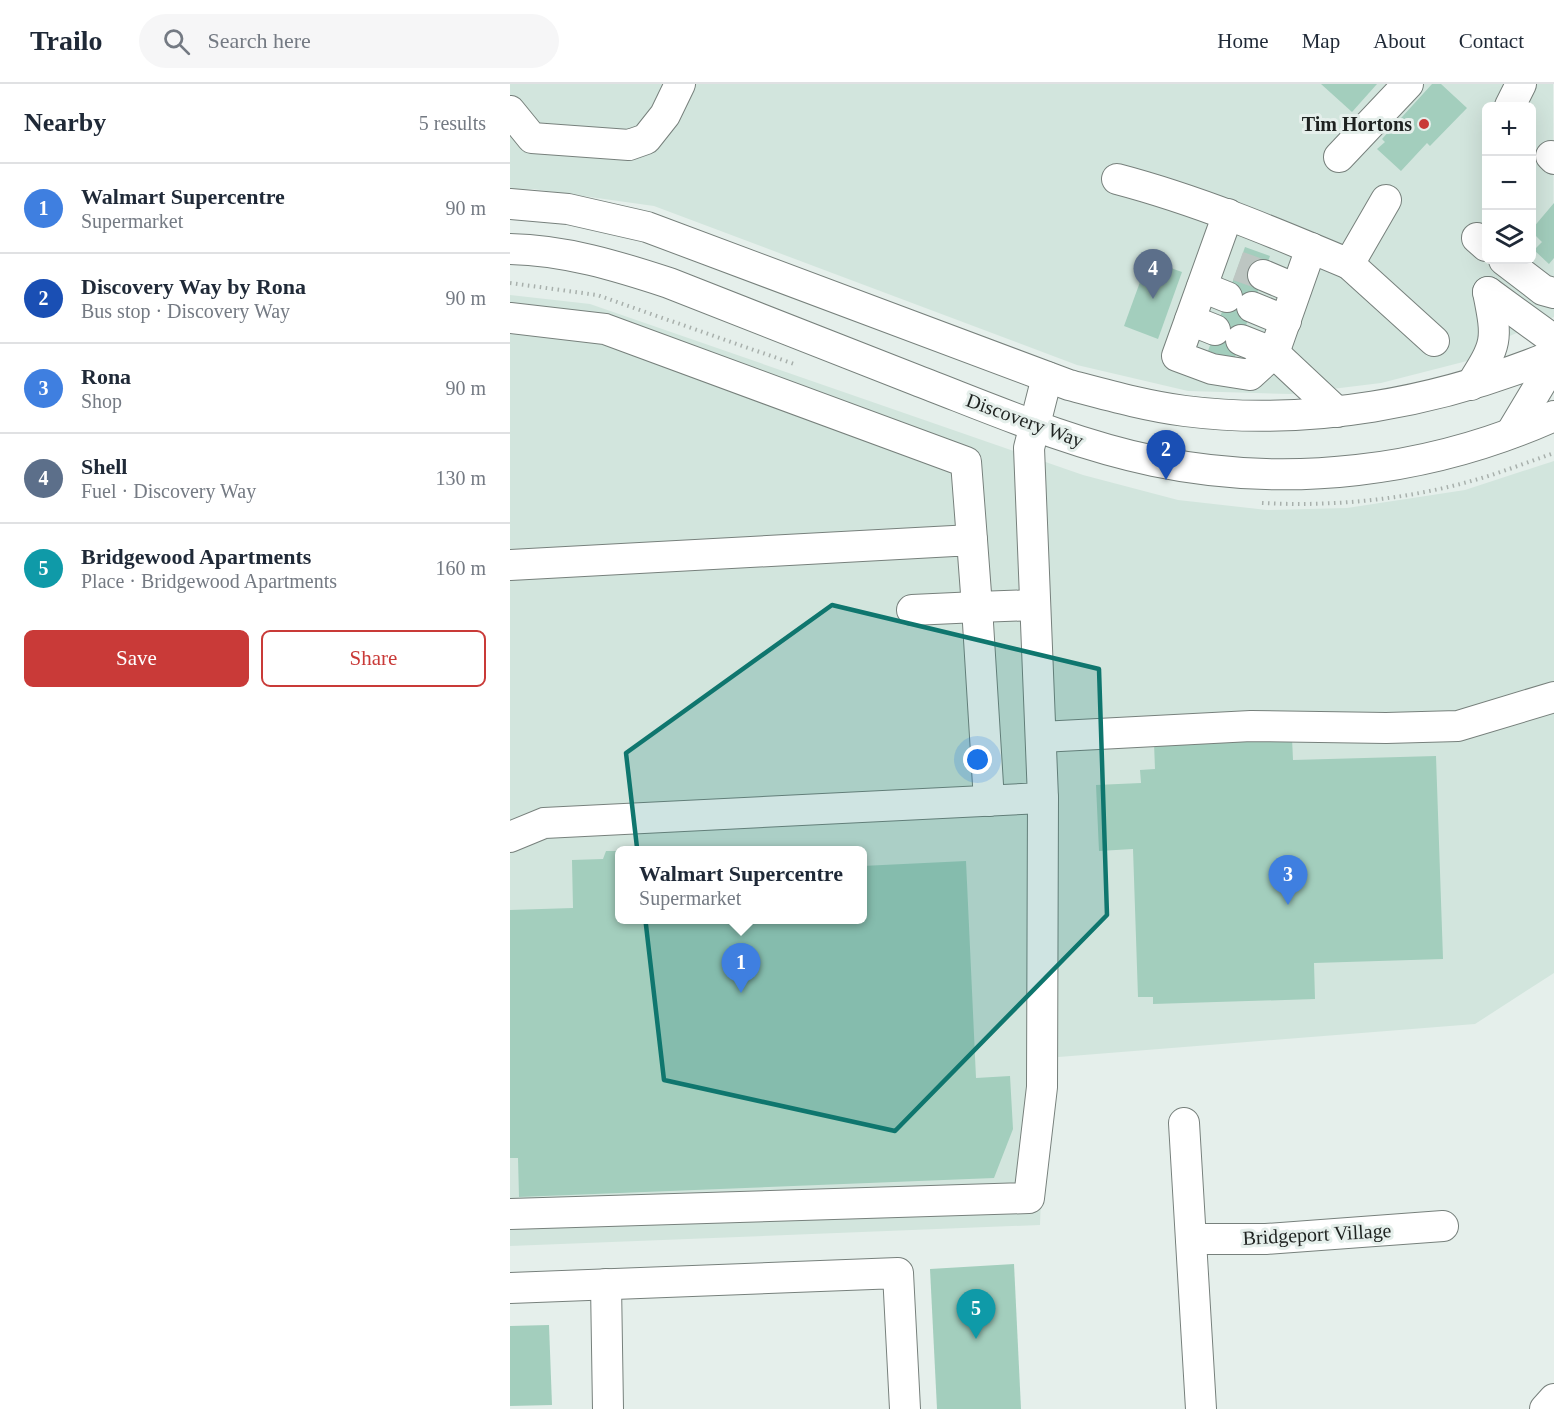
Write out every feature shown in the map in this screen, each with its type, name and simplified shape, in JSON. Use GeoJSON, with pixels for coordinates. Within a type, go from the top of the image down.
{"type":"FeatureCollection","features":[{"type":"Feature","properties":{"kind":"street"},"geometry":{"type":"LineString","coordinates":[[510,111],[532,138],[629,145],[646,139],[665,115],[680,84]]}},
{"type":"Feature","properties":{"kind":"street"},"geometry":{"type":"LineString","coordinates":[[1339,157],[1408,84]]}},
{"type":"Feature","properties":{"kind":"street"},"geometry":{"type":"LineString","coordinates":[[1508,84],[1510,102]]}},
{"type":"Feature","properties":{"kind":"street"},"geometry":{"type":"LineString","coordinates":[[1512,102],[1521,84]]}},
{"type":"Feature","properties":{"kind":"street"},"geometry":{"type":"LineString","coordinates":[[1117,179],[1168,193],[1228,214],[1349,264],[1434,340]]}},
{"type":"Feature","properties":{"kind":"street"},"geometry":{"type":"LineString","coordinates":[[1349,264],[1386,200]]}},
{"type":"Feature","properties":{"kind":"street"},"geometry":{"type":"LineString","coordinates":[[510,204],[568,209],[647,227],[1047,377],[1117,398],[1185,411],[1258,415],[1337,412],[1471,386],[1554,355]]}},
{"type":"Feature","properties":{"kind":"street"},"geometry":{"type":"LineString","coordinates":[[1228,214],[1238,266],[1227,297],[1215,330],[1177,356],[1212,369],[1250,375],[1274,353],[1311,248]]}},
{"type":"Feature","properties":{"kind":"street","name":"Discovery Way"},"geometry":{"type":"LineString","coordinates":[[510,249],[532,249],[572,256],[669,283],[1035,426],[1112,451],[1154,461],[1233,473],[1312,474],[1385,465],[1474,447],[1553,416]]}},
{"type":"Feature","properties":{"kind":"street"},"geometry":{"type":"LineString","coordinates":[[1509,264],[1543,290],[1554,293]]}},
{"type":"Feature","properties":{"kind":"street"},"geometry":{"type":"LineString","coordinates":[[1238,266],[1296,289]]}},
{"type":"Feature","properties":{"kind":"street"},"geometry":{"type":"LineString","coordinates":[[1471,386],[1491,354],[1495,336],[1495,324],[1488,292],[1547,335],[1554,345]]}},
{"type":"Feature","properties":{"kind":"street"},"geometry":{"type":"LineString","coordinates":[[1227,297],[1286,321]]}},
{"type":"Feature","properties":{"kind":"street"},"geometry":{"type":"LineString","coordinates":[[510,318],[605,329],[966,462],[990,801]]}},
{"type":"Feature","properties":{"kind":"street"},"geometry":{"type":"LineString","coordinates":[[1215,330],[1274,353],[1337,412]]}},
{"type":"Feature","properties":{"kind":"street"},"geometry":{"type":"LineString","coordinates":[[1511,433],[1554,361]]}},
{"type":"Feature","properties":{"kind":"street"},"geometry":{"type":"LineString","coordinates":[[510,1214],[1029,1198],[1042,1087],[1043,798],[1029,448],[1047,377]]}},
{"type":"Feature","properties":{"kind":"street"},"geometry":{"type":"LineString","coordinates":[[510,565],[972,540]]}},
{"type":"Feature","properties":{"kind":"street"},"geometry":{"type":"LineString","coordinates":[[912,610],[1035,605]]}},
{"type":"Feature","properties":{"kind":"street"},"geometry":{"type":"LineString","coordinates":[[1041,737],[1251,726],[1386,728],[1458,726],[1554,697]]}},
{"type":"Feature","properties":{"kind":"street"},"geometry":{"type":"LineString","coordinates":[[510,837],[544,823],[1043,798]]}},
{"type":"Feature","properties":{"kind":"street"},"geometry":{"type":"LineString","coordinates":[[1184,1123],[1201,1409]]}},
{"type":"Feature","properties":{"kind":"street","name":"Bridgeport Village"},"geometry":{"type":"LineString","coordinates":[[1191,1239],[1266,1239],[1443,1226]]}},
{"type":"Feature","properties":{"kind":"street"},"geometry":{"type":"LineString","coordinates":[[510,1288],[898,1273],[905,1409]]}},
{"type":"Feature","properties":{"kind":"street"},"geometry":{"type":"LineString","coordinates":[[606,1284],[608,1409]]}},
{"type":"Feature","properties":{"kind":"street"},"geometry":{"type":"LineString","coordinates":[[1545,1409],[1554,1399]]}},
{"type":"Feature","properties":{"kind":"highlighted area"},"geometry":{"type":"Polygon","coordinates":[[[832,605],[1099,669],[1107,915],[895,1131],[664,1080],[626,753],[832,605]]]}},
{"type":"Feature","properties":{"kind":"shaded area"},"geometry":{"type":"Polygon","coordinates":[[[510,84],[1553,84],[1554,317],[1475,351],[1467,361],[1381,383],[1291,394],[1188,391],[1077,365],[654,206],[533,189],[510,190],[510,84]]]}},
{"type":"Feature","properties":{"kind":"shaded area"},"geometry":{"type":"Polygon","coordinates":[[[510,295],[590,304],[1083,475],[1178,500],[1267,510],[1347,508],[1465,490],[1554,461],[1554,973],[1475,1024],[1046,1058],[1040,1225],[510,1246],[510,295]]]}},
{"type":"Feature","properties":{"kind":"building"},"geometry":{"type":"Polygon","coordinates":[[[1321,84],[1377,84],[1352,112],[1321,84]]]}},
{"type":"Feature","properties":{"kind":"building","name":"Tim Hortons"},"geometry":{"type":"Polygon","coordinates":[[[1432,84],[1441,84],[1467,108],[1430,146],[1427,143],[1401,171],[1377,149],[1385,142],[1382,139],[1432,84]]]}},
{"type":"Feature","properties":{"kind":"building"},"geometry":{"type":"Polygon","coordinates":[[[1554,203],[1554,258],[1549,264],[1536,252],[1536,248],[1542,242],[1536,236],[1536,224],[1554,203]]]}},
{"type":"Feature","properties":{"kind":"building"},"geometry":{"type":"Polygon","coordinates":[[[1245,247],[1270,256],[1234,360],[1208,351],[1245,247]]]}},
{"type":"Feature","properties":{"kind":"building"},"geometry":{"type":"Polygon","coordinates":[[[1148,260],[1182,272],[1158,339],[1124,326],[1148,260]]]}},
{"type":"Feature","properties":{"kind":"building"},"geometry":{"type":"Polygon","coordinates":[[[1292,738],[1293,760],[1436,756],[1443,959],[1314,963],[1315,999],[1153,1004],[1153,997],[1138,997],[1133,849],[1099,851],[1096,785],[1141,783],[1140,770],[1155,769],[1154,743],[1292,738]]]}},
{"type":"Feature","properties":{"kind":"building"},"geometry":{"type":"Polygon","coordinates":[[[606,851],[615,851],[615,924],[867,924],[867,866],[966,861],[976,1078],[1010,1076],[1013,1129],[994,1178],[519,1197],[518,1158],[510,1158],[510,910],[573,908],[572,860],[603,859],[606,851]]]}},
{"type":"Feature","properties":{"kind":"building"},"geometry":{"type":"Polygon","coordinates":[[[1014,1264],[1021,1409],[937,1409],[930,1269],[1014,1264]]]}},
{"type":"Feature","properties":{"kind":"building"},"geometry":{"type":"Polygon","coordinates":[[[549,1325],[552,1405],[510,1406],[510,1326],[549,1325]]]}},
{"type":"Feature","properties":{"kind":"tunnel"},"geometry":{"type":"LineString","coordinates":[[1238,266],[1263,275]]}},
{"type":"Feature","properties":{"kind":"place","name":"Tim Hortons"},"geometry":{"type":"Point","coordinates":[1424,124]}},
{"type":"Feature","properties":{"kind":"place","name":"Shell"},"geometry":{"type":"Point","coordinates":[1153,299]}},
{"type":"Feature","properties":{"kind":"place","name":"Discovery Way by Rona"},"geometry":{"type":"Point","coordinates":[1166,480]}},
{"type":"Feature","properties":{"kind":"place","name":"Rona"},"geometry":{"type":"Point","coordinates":[1288,905]}},
{"type":"Feature","properties":{"kind":"place","name":"Walmart Supercentre"},"geometry":{"type":"Point","coordinates":[741,993]}},
{"type":"Feature","properties":{"kind":"place","name":"Bridgewood Apartments"},"geometry":{"type":"Point","coordinates":[976,1339]}}]}
